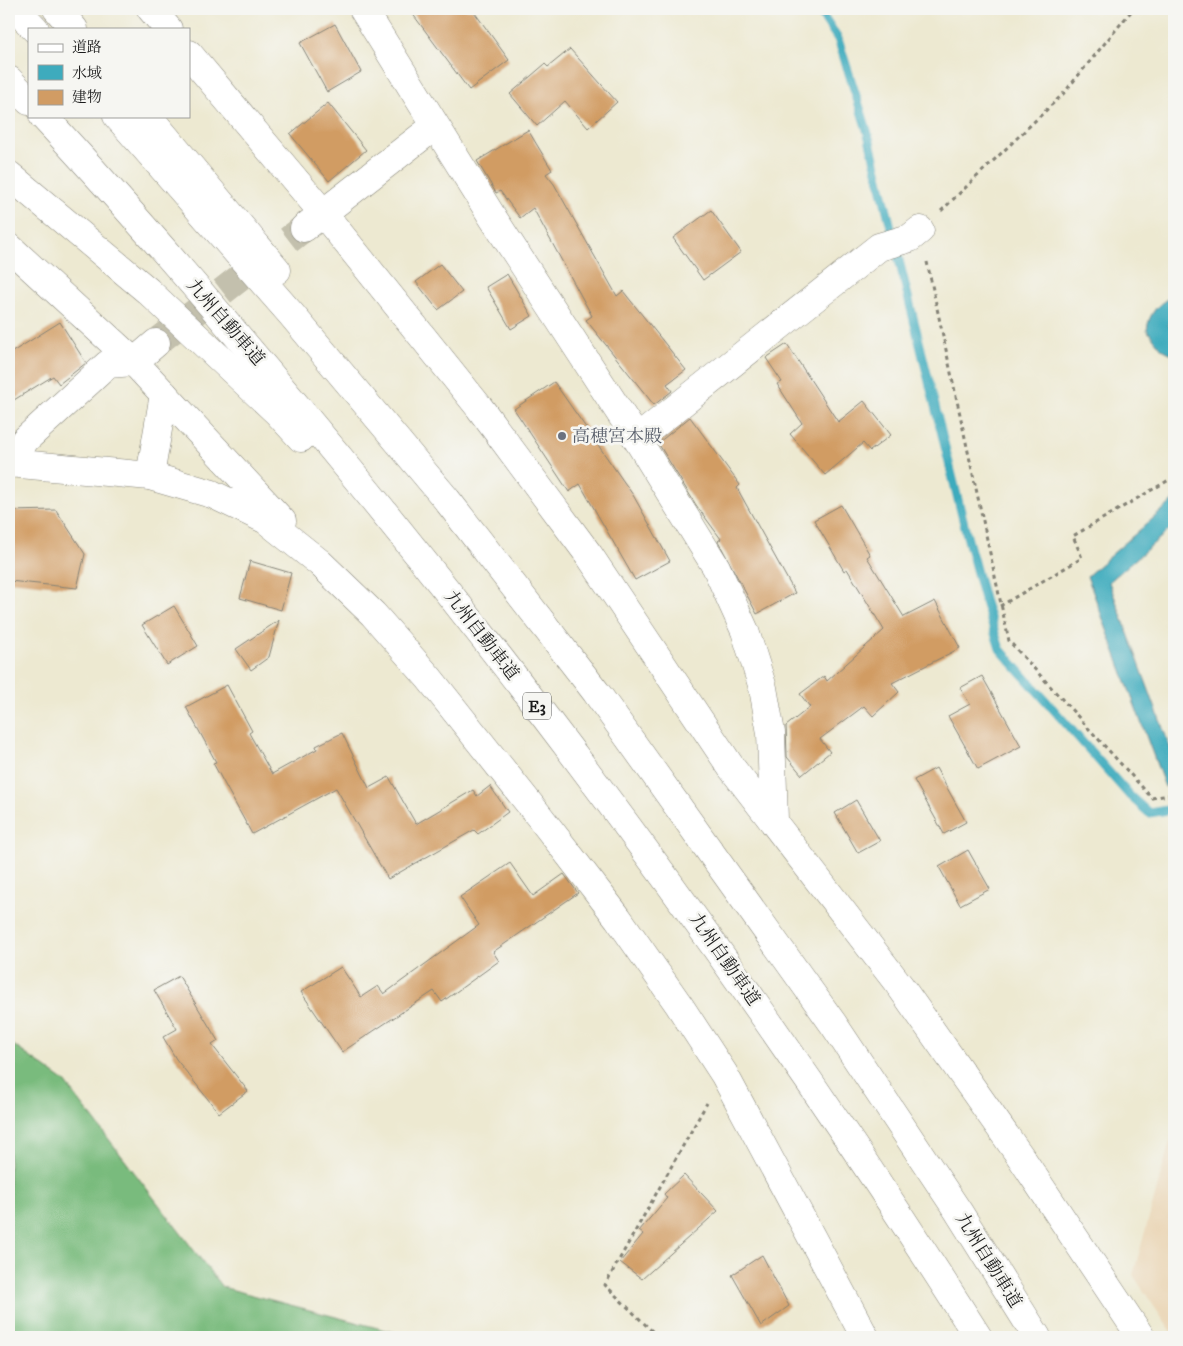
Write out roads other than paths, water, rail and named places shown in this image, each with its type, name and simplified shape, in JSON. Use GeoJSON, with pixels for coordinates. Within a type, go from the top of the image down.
{"type":"FeatureCollection","features":[{"type":"Feature","properties":{"kind":"main road"},"geometry":{"type":"LineString","coordinates":[[16,9],[34,28]]}},
{"type":"Feature","properties":{"kind":"main road"},"geometry":{"type":"LineString","coordinates":[[57,9],[73,28]]}},
{"type":"Feature","properties":{"kind":"main road"},"geometry":{"type":"LineString","coordinates":[[151,9],[167,28]]}},
{"type":"Feature","properties":{"kind":"main road"},"geometry":{"type":"LineString","coordinates":[[363,9],[435,126],[716,567],[745,631],[763,688],[771,733],[774,820]]}},
{"type":"Feature","properties":{"kind":"main road"},"geometry":{"type":"LineString","coordinates":[[190,55],[314,220],[479,408],[583,547],[731,767],[774,820],[900,986],[1020,1156],[1141,1337]]}},
{"type":"Feature","properties":{"kind":"main road"},"geometry":{"type":"LineString","coordinates":[[9,80],[28,100]]}},
{"type":"Feature","properties":{"kind":"main road","name":"九州自動車道"},"geometry":{"type":"LineString","coordinates":[[45,118],[111,190],[250,350],[412,546],[551,724],[681,897],[793,1057],[912,1232],[978,1337]]}},
{"type":"Feature","properties":{"kind":"main road","name":"九州自動車道"},"geometry":{"type":"LineString","coordinates":[[119,118],[291,314],[447,500],[596,692],[834,1025],[958,1210],[1037,1337]]}},
{"type":"Feature","properties":{"kind":"main road"},"geometry":{"type":"LineString","coordinates":[[150,118],[306,304],[454,490],[596,692]]}},
{"type":"Feature","properties":{"kind":"main road"},"geometry":{"type":"LineString","coordinates":[[314,220],[435,126]]}},
{"type":"Feature","properties":{"kind":"main road"},"geometry":{"type":"LineString","coordinates":[[9,175],[148,291],[277,412],[404,551],[552,725],[681,897]]}},
{"type":"Feature","properties":{"kind":"main road"},"geometry":{"type":"LineString","coordinates":[[636,439],[879,248],[915,234]]}},
{"type":"Feature","properties":{"kind":"main road"},"geometry":{"type":"LineString","coordinates":[[9,247],[134,362],[320,562],[373,614],[429,678],[539,816],[618,918],[679,1005],[724,1074],[865,1337]]}},
{"type":"Feature","properties":{"kind":"main road"},"geometry":{"type":"LineString","coordinates":[[156,343],[134,362],[108,364],[25,440],[10,463],[150,476],[212,494],[266,520],[320,562]]}},
{"type":"Feature","properties":{"kind":"main road"},"geometry":{"type":"LineString","coordinates":[[150,476],[164,394]]}},
{"type":"Feature","properties":{"kind":"water"},"geometry":{"type":"Polygon","coordinates":[[[1174,295],[1174,315],[1168,324],[1174,333],[1174,355],[1162,349],[1147,330],[1152,313],[1164,301],[1174,295]]]}},
{"type":"Feature","properties":{"kind":"water"},"geometry":{"type":"Polygon","coordinates":[[[1174,500],[1174,526],[1109,582],[1174,758],[1174,784],[1165,787],[1087,576],[1174,500]]]}},
{"type":"Feature","properties":{"kind":"waterway"},"geometry":{"type":"LineString","coordinates":[[818,9],[838,39],[867,130],[967,536],[1000,649],[1130,796],[1149,813],[1174,809]]}},
{"type":"Feature","properties":{"kind":"tunnel"},"geometry":{"type":"LineString","coordinates":[[156,343],[304,228]]}},
{"type":"Feature","properties":{"kind":"place","name":"高穂宮本殿"},"geometry":{"type":"Point","coordinates":[562,436]}}]}
